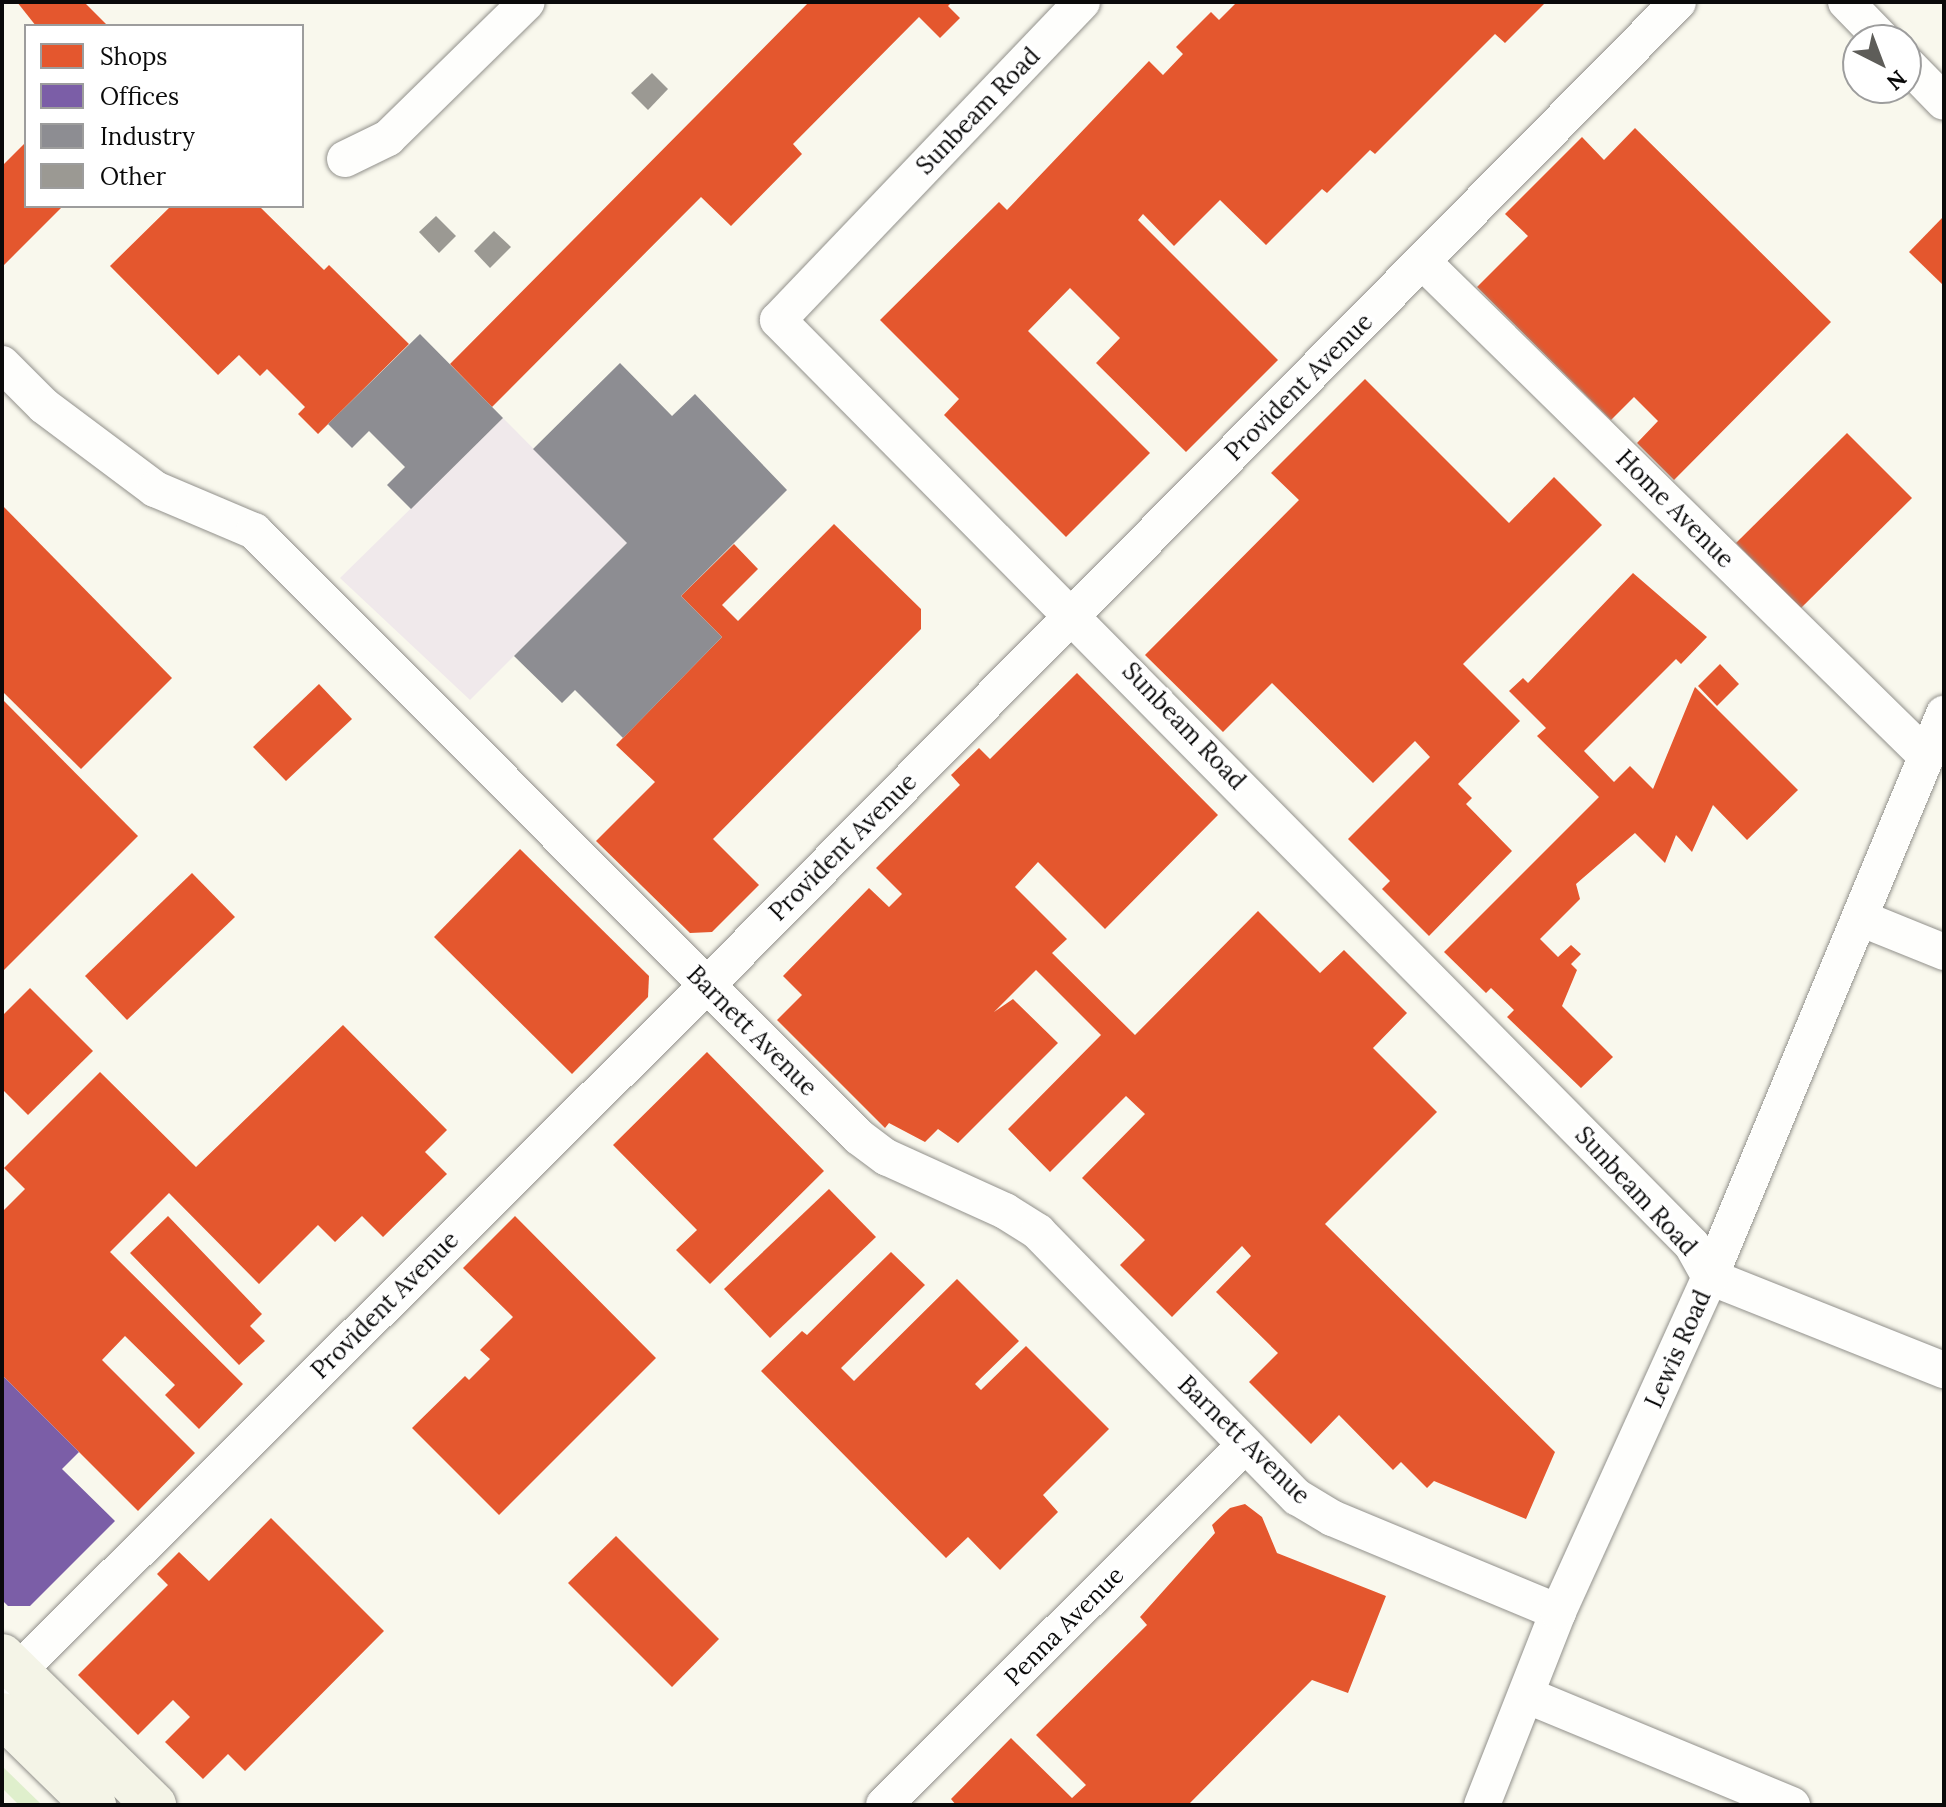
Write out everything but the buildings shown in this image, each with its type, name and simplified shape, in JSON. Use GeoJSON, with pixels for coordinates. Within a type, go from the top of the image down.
{"type":"FeatureCollection","features":[{"type":"Feature","properties":{"kind":"main road"},"geometry":{"type":"LineString","coordinates":[[7,1671],[154,1805]]}},
{"type":"Feature","properties":{"kind":"main road"},"geometry":{"type":"LineString","coordinates":[[2,1715],[94,1805]]}},
{"type":"Feature","properties":{"kind":"street"},"geometry":{"type":"LineString","coordinates":[[345,159],[388,138],[527,2]]}},
{"type":"Feature","properties":{"kind":"street","name":"Sunbeam Road"},"geometry":{"type":"LineString","coordinates":[[1082,2],[778,320],[1074,614],[1692,1245],[1710,1277],[1944,1370]]}},
{"type":"Feature","properties":{"kind":"street","name":"Provident Avenue"},"geometry":{"type":"LineString","coordinates":[[7,1671],[706,986],[1678,2]]}},
{"type":"Feature","properties":{"kind":"street"},"geometry":{"type":"LineString","coordinates":[[1846,2],[1867,24]]}},
{"type":"Feature","properties":{"kind":"street"},"geometry":{"type":"LineString","coordinates":[[1922,79],[1944,102]]}},
{"type":"Feature","properties":{"kind":"street","name":"Home Avenue"},"geometry":{"type":"LineString","coordinates":[[1423,262],[1927,757]]}},
{"type":"Feature","properties":{"kind":"street","name":"Barnett Avenue"},"geometry":{"type":"LineString","coordinates":[[2,364],[44,406],[155,489],[254,531],[706,986],[868,1144],[1038,1232],[1297,1497],[1332,1518],[1558,1612]]}},
{"type":"Feature","properties":{"kind":"street","name":"Lewis Road"},"geometry":{"type":"LineString","coordinates":[[1482,1805],[1558,1612],[1710,1277],[1944,714]]}},
{"type":"Feature","properties":{"kind":"street"},"geometry":{"type":"LineString","coordinates":[[1860,918],[1944,952]]}},
{"type":"Feature","properties":{"kind":"street","name":"Penna Avenue"},"geometry":{"type":"LineString","coordinates":[[884,1805],[1244,1446]]}},
{"type":"Feature","properties":{"kind":"street"},"geometry":{"type":"LineString","coordinates":[[1526,1695],[1792,1805]]}},
{"type":"Feature","properties":{"kind":"shaded area"},"geometry":{"type":"Polygon","coordinates":[[[503,418],[627,543],[470,700],[340,578],[503,418]]]}},
{"type":"Feature","properties":{"kind":"green space"},"geometry":{"type":"Polygon","coordinates":[[[2,1766],[42,1805],[19,1805],[2,1788],[2,1766]]]}}]}
